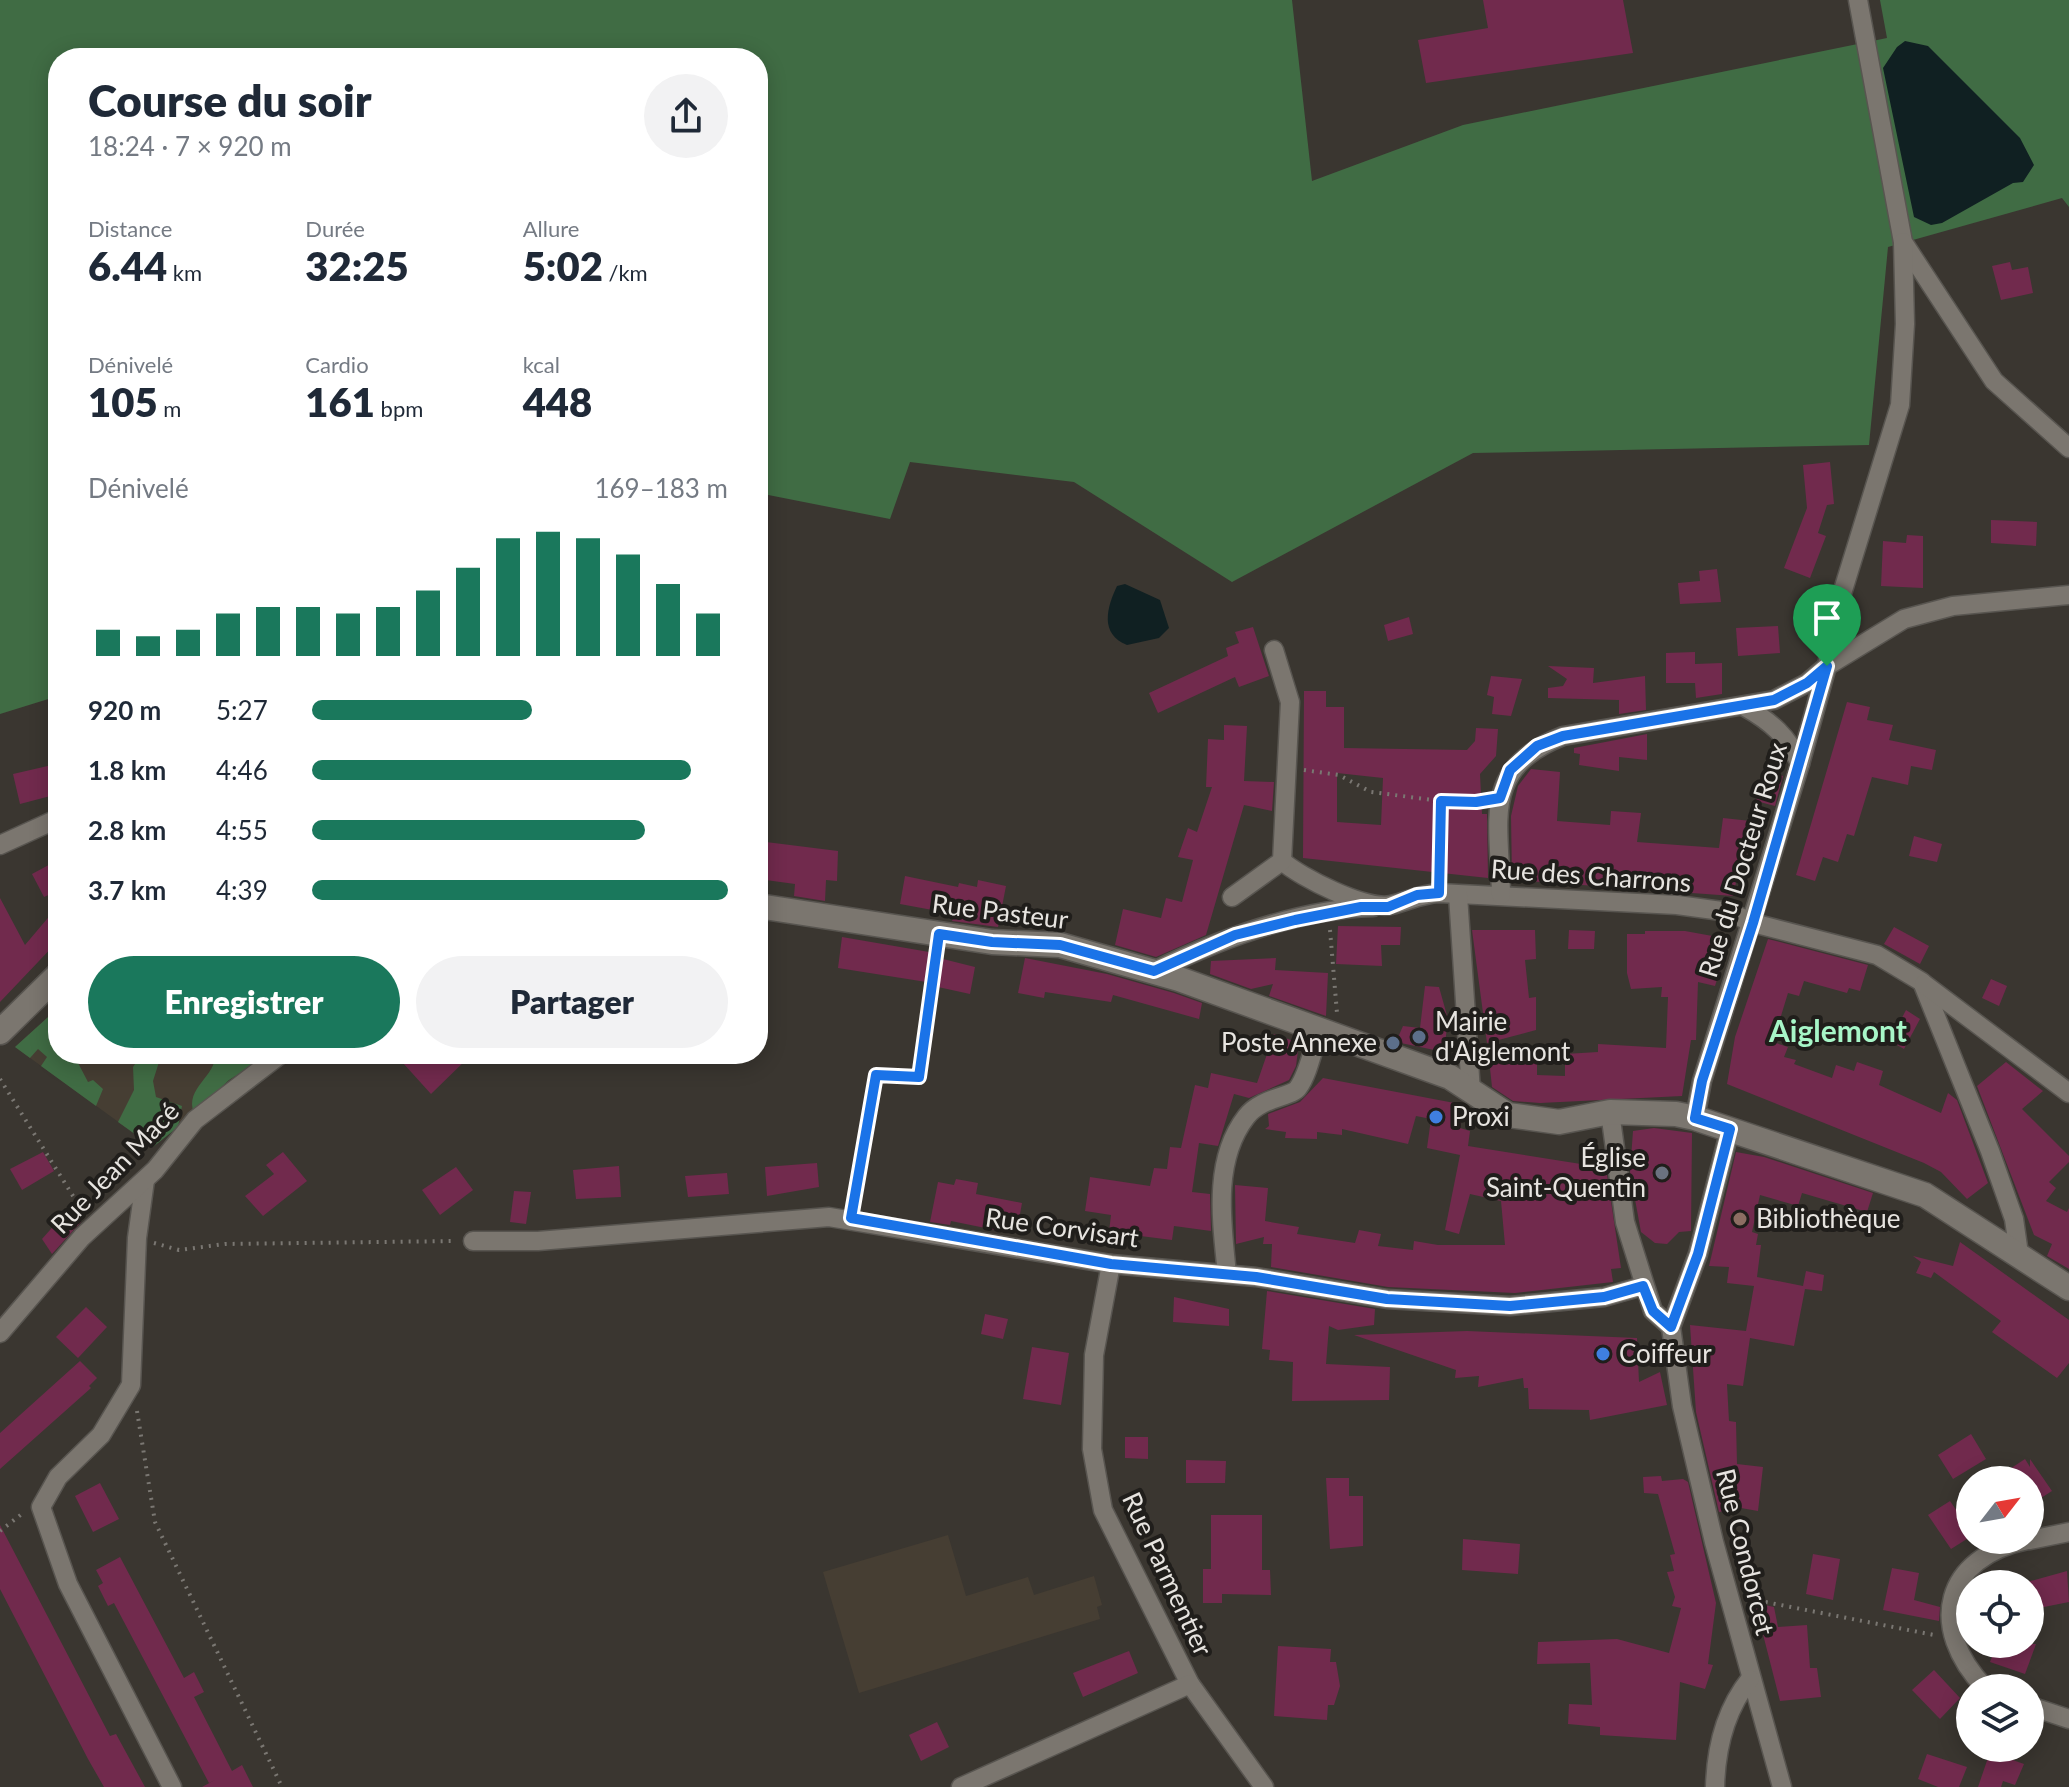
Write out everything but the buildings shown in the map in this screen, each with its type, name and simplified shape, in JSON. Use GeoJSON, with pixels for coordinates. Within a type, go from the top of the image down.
{"type":"FeatureCollection","features":[{"type":"Feature","properties":{"kind":"street"},"geometry":{"type":"LineString","coordinates":[[1858,0],[1903,242],[1994,381],[2069,448]]}},
{"type":"Feature","properties":{"kind":"street","name":"Rue du Docteur Roux"},"geometry":{"type":"LineString","coordinates":[[1695,1118],[1702,1081],[1800,764],[1827,666],[1836,613],[1900,405],[1905,324],[1903,242]]}},
{"type":"Feature","properties":{"kind":"street"},"geometry":{"type":"LineString","coordinates":[[1501,895],[1500,798],[1510,770],[1522,757],[1563,736],[1745,707],[1788,695],[1827,666],[1904,619],[1953,606],[2069,595]]}},
{"type":"Feature","properties":{"kind":"street"},"geometry":{"type":"LineString","coordinates":[[1274,650],[1290,702],[1282,861]]}},
{"type":"Feature","properties":{"kind":"street"},"geometry":{"type":"LineString","coordinates":[[1745,707],[1766,718],[1793,746],[1800,764]]}},
{"type":"Feature","properties":{"kind":"street"},"geometry":{"type":"LineString","coordinates":[[0,845],[48,823]]}},
{"type":"Feature","properties":{"kind":"street"},"geometry":{"type":"LineString","coordinates":[[1232,897],[1282,861]]}},
{"type":"Feature","properties":{"kind":"street"},"geometry":{"type":"LineString","coordinates":[[1282,861],[1325,889],[1388,907]]}},
{"type":"Feature","properties":{"kind":"street","name":"Rue des Charrons"},"geometry":{"type":"LineString","coordinates":[[1154,971],[1235,935],[1328,913],[1388,907],[1417,895],[1501,895],[1677,905],[1729,912],[1753,923],[1877,955],[1922,982],[2069,1093]]}},
{"type":"Feature","properties":{"kind":"street"},"geometry":{"type":"LineString","coordinates":[[1458,895],[1471,1092]]}},
{"type":"Feature","properties":{"kind":"street","name":"Rue Pasteur"},"geometry":{"type":"LineString","coordinates":[[768,908],[992,942],[1060,945],[1154,971],[1450,1077],[1508,1115],[1559,1122],[1610,1112],[1676,1114],[1695,1118],[1925,1195],[2069,1288]]}},
{"type":"Feature","properties":{"kind":"street"},"geometry":{"type":"LineString","coordinates":[[1922,982],[1990,1151],[2014,1219],[2019,1254]]}},
{"type":"Feature","properties":{"kind":"street"},"geometry":{"type":"LineString","coordinates":[[0,1032],[48,985]]}},
{"type":"Feature","properties":{"kind":"street"},"geometry":{"type":"LineString","coordinates":[[1227,1274],[1222,1192],[1231,1146],[1246,1117],[1272,1097],[1289,1094],[1298,1088],[1328,1032]]}},
{"type":"Feature","properties":{"kind":"street","name":"Rue Jean Macé"},"geometry":{"type":"LineString","coordinates":[[0,1333],[93,1228],[145,1180],[195,1120],[268,1064]]}},
{"type":"Feature","properties":{"kind":"street","name":"Rue Condorcet"},"geometry":{"type":"LineString","coordinates":[[1610,1112],[1625,1222],[1643,1286],[1653,1311],[1671,1327]]}},
{"type":"Feature","properties":{"kind":"street","name":"Rue Condorcet"},"geometry":{"type":"LineString","coordinates":[[1730,1129],[1698,1254],[1671,1327],[1682,1406],[1728,1596],[1782,1787]]}},
{"type":"Feature","properties":{"kind":"street"},"geometry":{"type":"LineString","coordinates":[[145,1180],[137,1238],[131,1385],[101,1435],[58,1477],[41,1507],[68,1584],[172,1787]]}},
{"type":"Feature","properties":{"kind":"street","name":"Rue Corvisart"},"geometry":{"type":"LineString","coordinates":[[473,1241],[538,1241],[851,1218],[1111,1264],[1299,1283],[1387,1299],[1510,1306],[1604,1297],[1643,1286]]}},
{"type":"Feature","properties":{"kind":"street","name":"Rue Parmentier"},"geometry":{"type":"LineString","coordinates":[[1111,1264],[1094,1355],[1092,1449],[1103,1510],[1190,1684],[1264,1787]]}},
{"type":"Feature","properties":{"kind":"street"},"geometry":{"type":"LineString","coordinates":[[2044,1537],[2069,1532]]}},
{"type":"Feature","properties":{"kind":"street"},"geometry":{"type":"LineString","coordinates":[[1974,1674],[1958,1655],[1952,1638],[1950,1616],[1954,1591],[1965,1570],[1988,1554]]}},
{"type":"Feature","properties":{"kind":"street"},"geometry":{"type":"LineString","coordinates":[[1715,1787],[1723,1727],[1737,1695],[1750,1679]]}},
{"type":"Feature","properties":{"kind":"street"},"geometry":{"type":"LineString","coordinates":[[961,1787],[1190,1684]]}},
{"type":"Feature","properties":{"kind":"street"},"geometry":{"type":"LineString","coordinates":[[2044,1711],[2069,1719]]}},
{"type":"Feature","properties":{"kind":"path"},"geometry":{"type":"LineString","coordinates":[[1288,767],[1339,775],[1371,792],[1441,801],[1476,802],[1500,798]]}},
{"type":"Feature","properties":{"kind":"path"},"geometry":{"type":"LineString","coordinates":[[1439,893],[1441,801]]}},
{"type":"Feature","properties":{"kind":"path"},"geometry":{"type":"LineString","coordinates":[[1328,913],[1337,1013],[1328,1032]]}},
{"type":"Feature","properties":{"kind":"path"},"geometry":{"type":"LineString","coordinates":[[851,1218],[876,1075],[919,1077],[939,934]]}},
{"type":"Feature","properties":{"kind":"path"},"geometry":{"type":"LineString","coordinates":[[0,1079],[93,1228]]}},
{"type":"Feature","properties":{"kind":"path"},"geometry":{"type":"LineString","coordinates":[[179,1250],[225,1244],[473,1241]]}},
{"type":"Feature","properties":{"kind":"path"},"geometry":{"type":"LineString","coordinates":[[131,1385],[155,1522],[282,1787]]}},
{"type":"Feature","properties":{"kind":"path"},"geometry":{"type":"LineString","coordinates":[[0,1531],[18,1515],[41,1507]]}},
{"type":"Feature","properties":{"kind":"path"},"geometry":{"type":"LineString","coordinates":[[1728,1596],[1952,1638]]}},
{"type":"Feature","properties":{"kind":"shaded area"},"geometry":{"type":"Polygon","coordinates":[[[1905,41],[1928,46],[2020,138],[2034,165],[2023,182],[2013,183],[1942,223],[1931,225],[1914,217],[1883,68],[1897,47],[1905,41]]]}},
{"type":"Feature","properties":{"kind":"shaded area"},"geometry":{"type":"Polygon","coordinates":[[[1125,584],[1160,600],[1169,628],[1159,638],[1127,645],[1112,634],[1108,619],[1110,603],[1117,586],[1125,584]]]}},
{"type":"Feature","properties":{"kind":"shaded area"},"geometry":{"type":"Polygon","coordinates":[[[48,1017],[48,1064],[254,1064],[229,1080],[153,1147],[15,1047],[48,1017]]]}},
{"type":"Feature","properties":{"kind":"shaded area"},"geometry":{"type":"Polygon","coordinates":[[[948,1535],[966,1596],[1028,1577],[1034,1595],[1094,1576],[1102,1605],[1097,1607],[1100,1619],[859,1693],[823,1572],[948,1535]]]}},
{"type":"Feature","properties":{"kind":"green space"},"geometry":{"type":"Polygon","coordinates":[[[0,0],[1292,0],[1312,181],[1463,125],[1887,38],[1880,0],[2069,0],[2069,207],[2062,198],[1888,247],[1869,445],[1473,453],[1232,582],[1074,482],[910,462],[890,519],[768,495],[768,48],[48,48],[48,699],[0,714],[0,0]]]}},
{"type":"Feature","properties":{"kind":"green space"},"geometry":{"type":"Polygon","coordinates":[[[48,1017],[48,1064],[79,1064],[88,1082],[93,1080],[103,1089],[96,1106],[41,1066],[47,1057],[38,1049],[30,1058],[15,1047],[48,1017]]]}},
{"type":"Feature","properties":{"kind":"green space"},"geometry":{"type":"Polygon","coordinates":[[[135,1064],[158,1064],[153,1081],[156,1097],[182,1106],[178,1127],[153,1147],[118,1122],[134,1090],[135,1064]]]}},
{"type":"Feature","properties":{"kind":"green space"},"geometry":{"type":"Polygon","coordinates":[[[213,1064],[254,1064],[229,1080],[194,1113],[193,1096],[213,1064]]]}},
{"type":"Feature","properties":{"kind":"place","name":"Mairie d'Aiglemont"},"geometry":{"type":"Point","coordinates":[1419,1037]}},
{"type":"Feature","properties":{"kind":"place","name":"Poste Annexe"},"geometry":{"type":"Point","coordinates":[1393,1043]}},
{"type":"Feature","properties":{"kind":"place","name":"Proxi"},"geometry":{"type":"Point","coordinates":[1436,1117]}},
{"type":"Feature","properties":{"kind":"place","name":"Église Saint-Quentin"},"geometry":{"type":"Point","coordinates":[1662,1173]}},
{"type":"Feature","properties":{"kind":"place","name":"Bibliothèque"},"geometry":{"type":"Point","coordinates":[1740,1219]}},
{"type":"Feature","properties":{"kind":"place","name":"Coiffeur"},"geometry":{"type":"Point","coordinates":[1603,1354]}},
{"type":"Feature","properties":{"kind":"district","name":"Aiglemont"},"geometry":{"type":"Point","coordinates":[1838,1032]}},
{"type":"Feature","properties":{"kind":"route"},"geometry":{"type":"LineString","coordinates":[[1827,666],[1753,923],[1702,1081],[1695,1118],[1730,1129],[1698,1254],[1671,1327],[1653,1311],[1643,1286],[1604,1297],[1510,1306],[1387,1299],[1256,1277],[1111,1264],[851,1218],[876,1075],[919,1077],[939,934],[992,942],[1060,945],[1154,971],[1208,950],[1235,935],[1361,907],[1388,907],[1417,895],[1439,893],[1441,801],[1476,802],[1500,798],[1510,770],[1522,757],[1537,746],[1563,736],[1774,700],[1807,683],[1827,666]]}}]}
